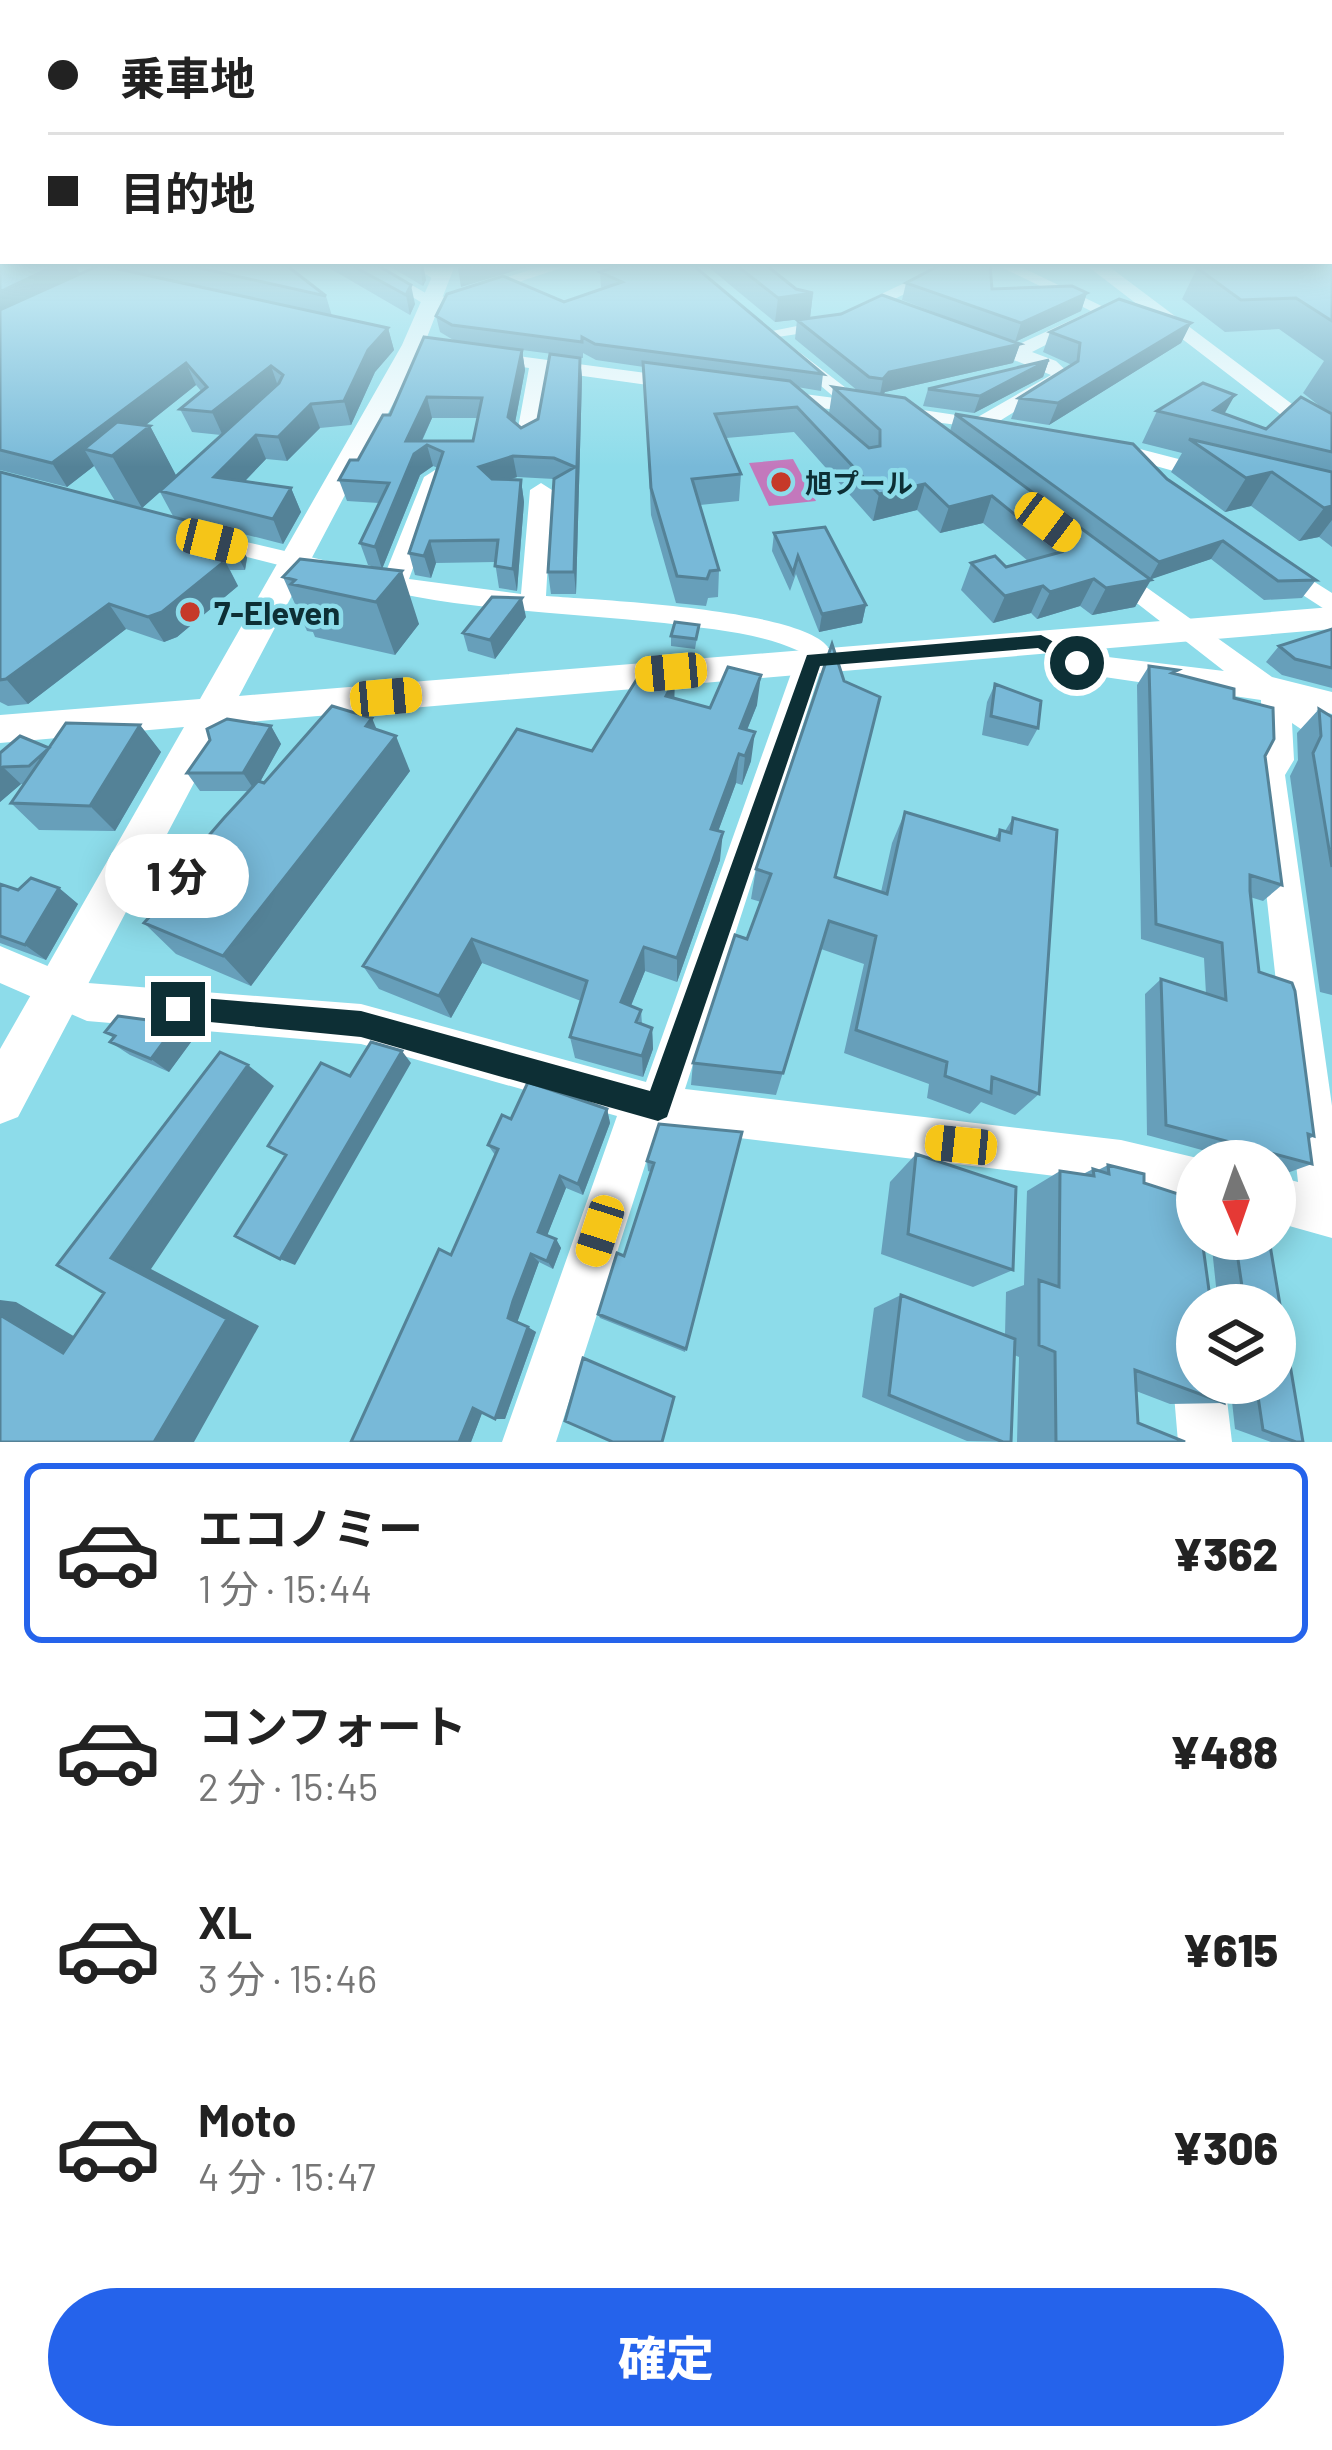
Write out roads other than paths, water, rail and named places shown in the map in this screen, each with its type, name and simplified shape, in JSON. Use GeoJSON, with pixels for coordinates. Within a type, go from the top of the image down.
{"type":"FeatureCollection","features":[{"type":"Feature","properties":{"kind":"street"},"geometry":{"type":"LineString","coordinates":[[0,1099],[293,562],[423,346],[427,332]]}},
{"type":"Feature","properties":{"kind":"street"},"geometry":{"type":"LineString","coordinates":[[771,333],[776,332]]}},
{"type":"Feature","properties":{"kind":"street"},"geometry":{"type":"LineString","coordinates":[[962,332],[1061,370],[1056,382],[979,424]]}},
{"type":"Feature","properties":{"kind":"street"},"geometry":{"type":"LineString","coordinates":[[1016,352],[1057,332]]}},
{"type":"Feature","properties":{"kind":"street"},"geometry":{"type":"LineString","coordinates":[[1183,332],[1332,446]]}},
{"type":"Feature","properties":{"kind":"street"},"geometry":{"type":"LineString","coordinates":[[771,333],[857,406]]}},
{"type":"Feature","properties":{"kind":"street"},"geometry":{"type":"LineString","coordinates":[[423,346],[708,387]]}},
{"type":"Feature","properties":{"kind":"street"},"geometry":{"type":"LineString","coordinates":[[525,440],[539,365]]}},
{"type":"Feature","properties":{"kind":"street"},"geometry":{"type":"LineString","coordinates":[[1006,375],[1050,365]]}},
{"type":"Feature","properties":{"kind":"street"},"geometry":{"type":"LineString","coordinates":[[752,393],[857,406],[903,406],[1025,432]]}},
{"type":"Feature","properties":{"kind":"street"},"geometry":{"type":"LineString","coordinates":[[796,399],[830,432]]}},
{"type":"Feature","properties":{"kind":"street"},"geometry":{"type":"LineString","coordinates":[[903,406],[944,442]]}},
{"type":"Feature","properties":{"kind":"street"},"geometry":{"type":"LineString","coordinates":[[1094,443],[1228,478]]}},
{"type":"Feature","properties":{"kind":"street"},"geometry":{"type":"LineString","coordinates":[[1136,454],[1168,488]]}},
{"type":"Feature","properties":{"kind":"street"},"geometry":{"type":"LineString","coordinates":[[394,584],[435,478]]}},
{"type":"Feature","properties":{"kind":"street"},"geometry":{"type":"LineString","coordinates":[[532,603],[548,533],[541,490]]}},
{"type":"Feature","properties":{"kind":"street"},"geometry":{"type":"LineString","coordinates":[[189,534],[394,584],[803,638],[814,647],[529,1442]]}},
{"type":"Feature","properties":{"kind":"street"},"geometry":{"type":"LineString","coordinates":[[1259,553],[1332,605]]}},
{"type":"Feature","properties":{"kind":"street"},"geometry":{"type":"LineString","coordinates":[[1095,558],[1332,738]]}},
{"type":"Feature","properties":{"kind":"street"},"geometry":{"type":"LineString","coordinates":[[0,730],[1332,618]]}},
{"type":"Feature","properties":{"kind":"street"},"geometry":{"type":"LineString","coordinates":[[1041,641],[1077,663],[1332,703]]}},
{"type":"Feature","properties":{"kind":"street"},"geometry":{"type":"LineString","coordinates":[[1271,690],[1278,760],[1270,772],[1328,1214],[1296,1205]]}},
{"type":"Feature","properties":{"kind":"street"},"geometry":{"type":"LineString","coordinates":[[0,964],[87,1001],[361,1024],[650,1106],[1176,1188]]}},
{"type":"Feature","properties":{"kind":"street"},"geometry":{"type":"LineString","coordinates":[[1201,1404],[1205,1442]]}},
{"type":"Feature","properties":{"kind":"place","name":"旭プール"},"geometry":{"type":"Point","coordinates":[781,482]}},
{"type":"Feature","properties":{"kind":"place","name":"7-Eleven"},"geometry":{"type":"Point","coordinates":[190,612]}}]}
